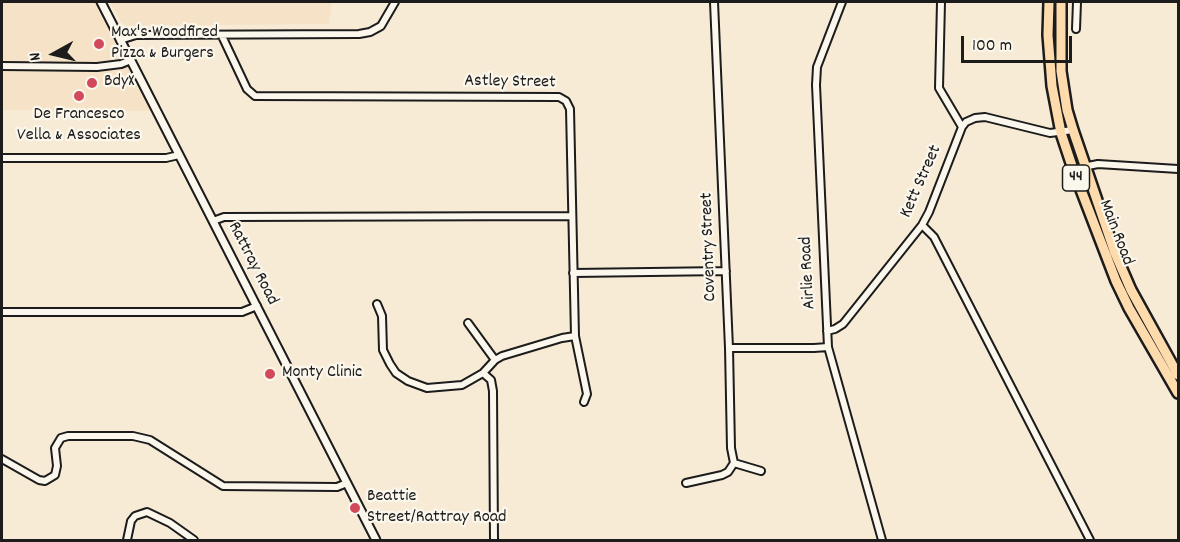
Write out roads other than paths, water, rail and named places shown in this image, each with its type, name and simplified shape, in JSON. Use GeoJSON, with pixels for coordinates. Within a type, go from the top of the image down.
{"type":"FeatureCollection","features":[{"type":"Feature","properties":{"kind":"main road","name":"Main Road"},"geometry":{"type":"LineString","coordinates":[[1049,2],[1049,62],[1054,104],[1061,133],[1116,281],[1138,324],[1179,393]]}},
{"type":"Feature","properties":{"kind":"main road","name":"Main Road"},"geometry":{"type":"LineString","coordinates":[[1061,2],[1061,71],[1072,130],[1104,225],[1131,290],[1179,375]]}},
{"type":"Feature","properties":{"kind":"street","name":"Rattray Road"},"geometry":{"type":"LineString","coordinates":[[101,2],[376,540]]}},
{"type":"Feature","properties":{"kind":"street"},"geometry":{"type":"LineString","coordinates":[[120,40],[136,35],[364,33],[384,23],[394,2]]}},
{"type":"Feature","properties":{"kind":"street","name":"Coventry Street"},"geometry":{"type":"LineString","coordinates":[[714,2],[729,348],[730,440],[734,463]]}},
{"type":"Feature","properties":{"kind":"street","name":"Airlie Road"},"geometry":{"type":"LineString","coordinates":[[842,2],[817,67],[816,85],[828,346],[882,540]]}},
{"type":"Feature","properties":{"kind":"street"},"geometry":{"type":"LineString","coordinates":[[941,2],[939,88],[962,127],[971,119],[985,117],[1044,132],[1061,133],[1072,130]]}},
{"type":"Feature","properties":{"kind":"street"},"geometry":{"type":"LineString","coordinates":[[1076,29],[1077,2]]}},
{"type":"Feature","properties":{"kind":"street","name":"Astley Street"},"geometry":{"type":"LineString","coordinates":[[222,36],[247,88],[255,96],[563,99],[570,109],[575,336],[587,394],[584,402]]}},
{"type":"Feature","properties":{"kind":"street"},"geometry":{"type":"LineString","coordinates":[[2,66],[98,67],[121,64],[131,60]]}},
{"type":"Feature","properties":{"kind":"street","name":"Kett Street"},"geometry":{"type":"LineString","coordinates":[[827,331],[843,324],[922,225],[962,127]]}},
{"type":"Feature","properties":{"kind":"street"},"geometry":{"type":"LineString","coordinates":[[2,159],[166,158],[179,155]]}},
{"type":"Feature","properties":{"kind":"street"},"geometry":{"type":"LineString","coordinates":[[1073,169],[1102,164],[1179,169]]}},
{"type":"Feature","properties":{"kind":"street"},"geometry":{"type":"LineString","coordinates":[[213,221],[224,217],[572,216]]}},
{"type":"Feature","properties":{"kind":"street"},"geometry":{"type":"LineString","coordinates":[[922,225],[934,237],[1090,540]]}},
{"type":"Feature","properties":{"kind":"street"},"geometry":{"type":"LineString","coordinates":[[573,273],[726,271]]}},
{"type":"Feature","properties":{"kind":"street"},"geometry":{"type":"LineString","coordinates":[[377,304],[382,316],[382,342],[386,356],[396,373],[408,381],[427,388],[454,387],[483,373],[495,360],[562,338],[575,336]]}},
{"type":"Feature","properties":{"kind":"street"},"geometry":{"type":"LineString","coordinates":[[2,312],[242,312],[257,306]]}},
{"type":"Feature","properties":{"kind":"street"},"geometry":{"type":"LineString","coordinates":[[468,323],[495,360]]}},
{"type":"Feature","properties":{"kind":"street"},"geometry":{"type":"LineString","coordinates":[[729,348],[828,346]]}},
{"type":"Feature","properties":{"kind":"street"},"geometry":{"type":"LineString","coordinates":[[483,373],[491,380],[493,391],[494,540]]}},
{"type":"Feature","properties":{"kind":"street"},"geometry":{"type":"LineString","coordinates":[[2,459],[39,480],[45,481],[55,475],[57,466],[55,448],[61,438],[68,436],[133,436],[150,440],[223,486],[337,486],[347,483]]}},
{"type":"Feature","properties":{"kind":"street"},"geometry":{"type":"LineString","coordinates":[[686,483],[722,475],[728,472],[734,463],[761,471]]}},
{"type":"Feature","properties":{"kind":"street"},"geometry":{"type":"LineString","coordinates":[[127,540],[131,521],[135,516],[147,512],[170,523],[194,540]]}},
{"type":"Feature","properties":{"kind":"place","name":"Max's Woodfired Pizza & Burgers"},"geometry":{"type":"Point","coordinates":[99,44]}},
{"type":"Feature","properties":{"kind":"place","name":"BdyX"},"geometry":{"type":"Point","coordinates":[92,83]}},
{"type":"Feature","properties":{"kind":"place","name":"De Francesco Vella & Associates"},"geometry":{"type":"Point","coordinates":[79,96]}},
{"type":"Feature","properties":{"kind":"place","name":"Monty Clinic"},"geometry":{"type":"Point","coordinates":[270,374]}},
{"type":"Feature","properties":{"kind":"place","name":"Beattie Street/Rattray Road"},"geometry":{"type":"Point","coordinates":[355,508]}}]}
